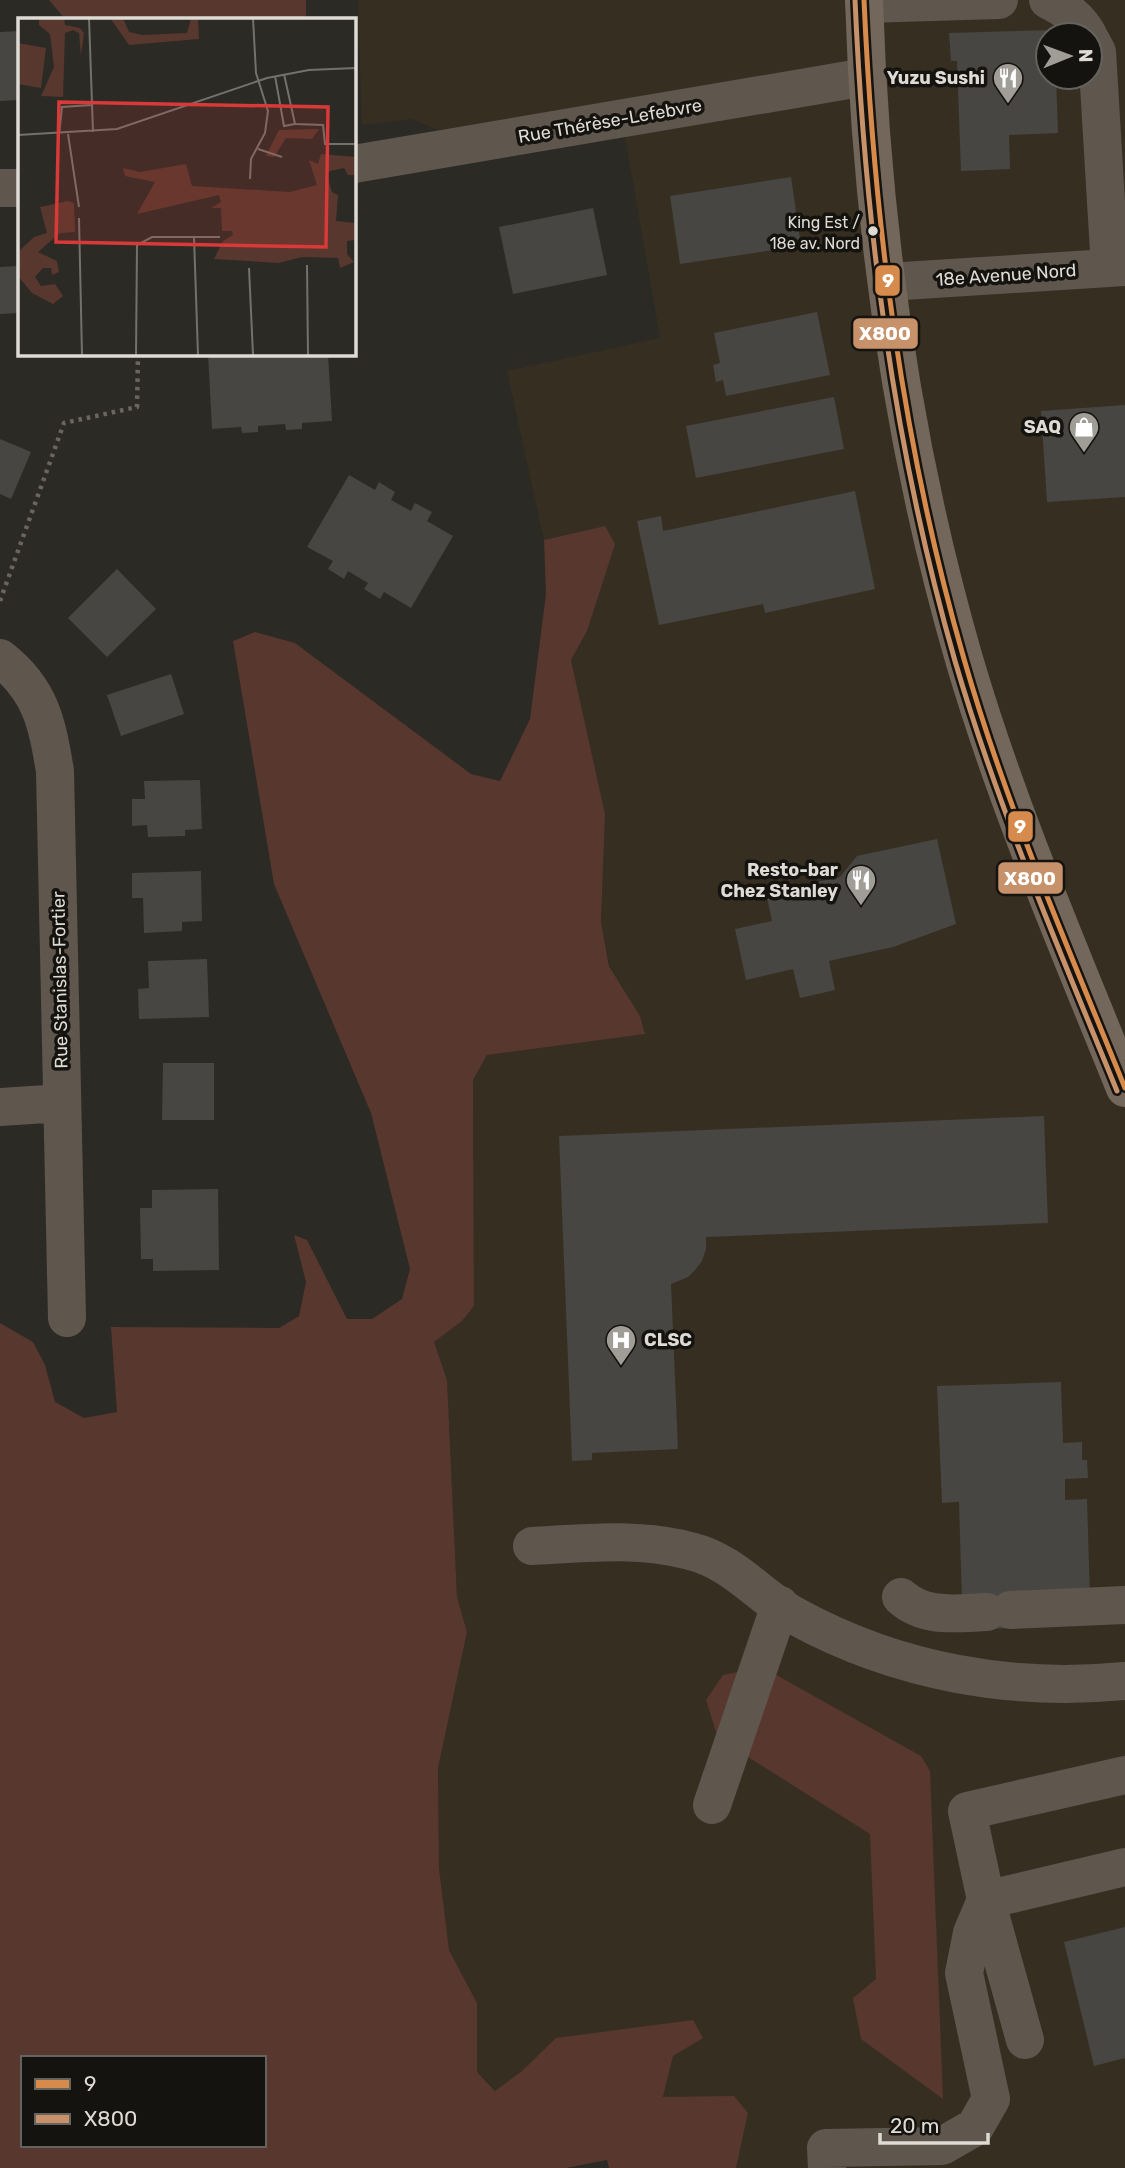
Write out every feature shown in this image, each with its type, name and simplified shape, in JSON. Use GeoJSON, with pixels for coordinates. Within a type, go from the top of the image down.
{"type":"FeatureCollection","features":[{"type":"Feature","properties":{"kind":"main road"},"geometry":{"type":"LineString","coordinates":[[864,2],[866,77],[896,355],[918,474],[941,574],[964,659],[1016,816],[1125,1088]]}},
{"type":"Feature","properties":{"kind":"street"},"geometry":{"type":"LineString","coordinates":[[864,2],[999,0]]}},
{"type":"Feature","properties":{"kind":"street"},"geometry":{"type":"LineString","coordinates":[[1048,0],[1066,8],[1078,21]]}},
{"type":"Feature","properties":{"kind":"street","name":"Rue Thérèse-Lefebvre"},"geometry":{"type":"LineString","coordinates":[[355,164],[866,77]]}},
{"type":"Feature","properties":{"kind":"street"},"geometry":{"type":"LineString","coordinates":[[1101,91],[1118,267]]}},
{"type":"Feature","properties":{"kind":"street"},"geometry":{"type":"LineString","coordinates":[[0,188],[18,188]]}},
{"type":"Feature","properties":{"kind":"street","name":"18e Avenue Nord"},"geometry":{"type":"LineString","coordinates":[[887,282],[1118,267]]}},
{"type":"Feature","properties":{"kind":"street","name":"Rue Stanislas-Fortier"},"geometry":{"type":"LineString","coordinates":[[0,658],[30,687],[47,726],[55,771],[67,1318]]}},
{"type":"Feature","properties":{"kind":"street"},"geometry":{"type":"LineString","coordinates":[[0,1107],[62,1103]]}},
{"type":"Feature","properties":{"kind":"street"},"geometry":{"type":"LineString","coordinates":[[532,1546],[626,1541],[691,1551],[716,1559],[795,1616],[834,1636],[904,1663],[953,1675],[1083,1685],[1125,1681]]}},
{"type":"Feature","properties":{"kind":"street"},"geometry":{"type":"LineString","coordinates":[[901,1597],[911,1606],[942,1614],[1125,1605]]}},
{"type":"Feature","properties":{"kind":"street"},"geometry":{"type":"LineString","coordinates":[[712,1805],[780,1605]]}},
{"type":"Feature","properties":{"kind":"street"},"geometry":{"type":"LineString","coordinates":[[1025,2040],[986,1900],[967,1811],[1125,1775]]}},
{"type":"Feature","properties":{"kind":"street"},"geometry":{"type":"LineString","coordinates":[[986,1900],[1125,1867]]}},
{"type":"Feature","properties":{"kind":"street"},"geometry":{"type":"LineString","coordinates":[[827,2168],[826,2148],[942,2146],[975,2127],[991,2099],[964,1973],[972,1933],[986,1900]]}},
{"type":"Feature","properties":{"kind":"path"},"geometry":{"type":"LineString","coordinates":[[0,601],[64,423],[137,407],[138,355]]}},
{"type":"Feature","properties":{"kind":"shaded area"},"geometry":{"type":"Polygon","coordinates":[[[49,0],[306,0],[306,18],[64,18],[49,0]]]}},
{"type":"Feature","properties":{"kind":"shaded area"},"geometry":{"type":"Polygon","coordinates":[[[358,0],[1125,0],[1125,2168],[736,2168],[748,2113],[663,2097],[673,2056],[522,2071],[496,2091],[477,2072],[477,2003],[449,1950],[439,1868],[438,1768],[467,1632],[457,1597],[447,1380],[434,1342],[462,1321],[474,1306],[473,1080],[487,1055],[644,1034],[640,1016],[610,966],[601,922],[605,814],[571,660],[587,631],[605,526],[544,540],[507,371],[660,338],[619,102],[438,130],[411,119],[362,125],[358,0]]]}},
{"type":"Feature","properties":{"kind":"shaded area"},"geometry":{"type":"Polygon","coordinates":[[[605,526],[615,544],[587,631],[571,660],[605,814],[601,922],[609,966],[640,1016],[645,1034],[487,1055],[473,1080],[474,1306],[462,1321],[434,1342],[447,1380],[457,1597],[467,1632],[438,1768],[439,1868],[449,1950],[477,2003],[477,2072],[495,2091],[522,2071],[556,2038],[693,2020],[703,2038],[673,2056],[663,2097],[734,2096],[748,2113],[736,2168],[609,2168],[607,2160],[566,2168],[0,2168],[0,1323],[33,1342],[45,1365],[55,1402],[84,1418],[117,1412],[111,1327],[279,1328],[299,1316],[306,1282],[294,1235],[307,1240],[347,1319],[372,1319],[402,1299],[410,1269],[371,1113],[274,884],[233,641],[255,632],[295,643],[471,774],[500,781],[530,719],[546,594],[544,540],[605,526]]]}},
{"type":"Feature","properties":{"kind":"shaded area"},"geometry":{"type":"Polygon","coordinates":[[[762,1667],[921,1756],[930,1771],[943,2099],[861,2039],[853,1998],[876,1979],[870,1834],[718,1738],[706,1700],[723,1675],[762,1667]]]}},
{"type":"Feature","properties":{"kind":"building"},"geometry":{"type":"Polygon","coordinates":[[[18,31],[18,100],[0,101],[0,32],[18,31]]]}},
{"type":"Feature","properties":{"kind":"building","name":"Yuzu Sushi"},"geometry":{"type":"Polygon","coordinates":[[[1034,31],[1034,91],[1056,91],[1058,133],[1009,135],[1010,169],[961,171],[957,61],[951,61],[949,33],[1034,31]]]}},
{"type":"Feature","properties":{"kind":"building"},"geometry":{"type":"Polygon","coordinates":[[[791,177],[801,246],[680,264],[670,196],[791,177]]]}},
{"type":"Feature","properties":{"kind":"building"},"geometry":{"type":"Polygon","coordinates":[[[593,208],[607,275],[513,294],[499,227],[593,208]]]}},
{"type":"Feature","properties":{"kind":"building"},"geometry":{"type":"Polygon","coordinates":[[[18,266],[18,313],[0,314],[0,267],[18,266]]]}},
{"type":"Feature","properties":{"kind":"building"},"geometry":{"type":"Polygon","coordinates":[[[817,312],[830,375],[726,396],[723,380],[716,382],[713,365],[720,363],[714,333],[817,312]]]}},
{"type":"Feature","properties":{"kind":"building"},"geometry":{"type":"Polygon","coordinates":[[[208,355],[328,355],[332,421],[302,423],[302,429],[286,430],[285,424],[258,426],[258,432],[242,433],[241,427],[212,429],[208,355]]]}},
{"type":"Feature","properties":{"kind":"building"},"geometry":{"type":"Polygon","coordinates":[[[834,397],[844,449],[696,478],[686,426],[834,397]]]}},
{"type":"Feature","properties":{"kind":"building","name":"SAQ"},"geometry":{"type":"Polygon","coordinates":[[[1125,405],[1125,497],[1047,502],[1041,411],[1125,405]]]}},
{"type":"Feature","properties":{"kind":"building"},"geometry":{"type":"Polygon","coordinates":[[[0,439],[31,452],[11,499],[0,494],[0,439]]]}},
{"type":"Feature","properties":{"kind":"building"},"geometry":{"type":"Polygon","coordinates":[[[349,475],[375,490],[379,482],[395,492],[391,500],[411,511],[415,503],[432,512],[427,521],[453,536],[411,608],[384,592],[380,599],[364,589],[368,583],[348,571],[344,579],[328,569],[333,561],[307,547],[349,475]]]}},
{"type":"Feature","properties":{"kind":"building"},"geometry":{"type":"Polygon","coordinates":[[[855,491],[875,589],[765,613],[763,604],[659,625],[637,521],[661,516],[663,531],[855,491]]]}},
{"type":"Feature","properties":{"kind":"building"},"geometry":{"type":"Polygon","coordinates":[[[117,569],[156,609],[107,657],[68,618],[117,569]]]}},
{"type":"Feature","properties":{"kind":"building"},"geometry":{"type":"Polygon","coordinates":[[[171,674],[184,714],[121,736],[107,695],[171,674]]]}},
{"type":"Feature","properties":{"kind":"building"},"geometry":{"type":"Polygon","coordinates":[[[200,780],[202,829],[185,830],[185,836],[148,837],[147,825],[132,826],[132,799],[145,799],[144,781],[200,780]]]}},
{"type":"Feature","properties":{"kind":"building","name":"Resto-bar Chez Stanley"},"geometry":{"type":"Polygon","coordinates":[[[937,839],[956,924],[893,947],[829,961],[835,990],[800,998],[793,969],[746,980],[735,929],[772,921],[766,893],[840,877],[857,856],[937,839]]]}},
{"type":"Feature","properties":{"kind":"building"},"geometry":{"type":"Polygon","coordinates":[[[201,871],[202,921],[182,922],[182,931],[144,933],[143,898],[132,898],[132,873],[201,871]]]}},
{"type":"Feature","properties":{"kind":"building"},"geometry":{"type":"Polygon","coordinates":[[[207,959],[209,1017],[139,1019],[138,989],[149,988],[148,961],[207,959]]]}},
{"type":"Feature","properties":{"kind":"building"},"geometry":{"type":"Polygon","coordinates":[[[163,1063],[214,1063],[214,1120],[162,1120],[163,1063]]]}},
{"type":"Feature","properties":{"kind":"building","name":"CLSC"},"geometry":{"type":"Polygon","coordinates":[[[1044,1116],[1048,1223],[706,1237],[702,1261],[688,1277],[671,1284],[678,1449],[592,1453],[592,1460],[572,1461],[559,1136],[1044,1116]]]}},
{"type":"Feature","properties":{"kind":"building"},"geometry":{"type":"Polygon","coordinates":[[[218,1189],[219,1270],[153,1271],[153,1259],[141,1259],[140,1208],[152,1208],[152,1190],[218,1189]]]}},
{"type":"Feature","properties":{"kind":"building"},"geometry":{"type":"Polygon","coordinates":[[[1061,1382],[1063,1443],[1082,1442],[1082,1460],[1087,1460],[1088,1478],[1065,1479],[1065,1500],[1087,1499],[1090,1598],[1011,1628],[988,1629],[962,1603],[959,1502],[942,1503],[937,1386],[1061,1382]]]}},
{"type":"Feature","properties":{"kind":"building"},"geometry":{"type":"Polygon","coordinates":[[[1125,1927],[1125,2058],[1094,2066],[1064,1942],[1125,1927]]]}},
{"type":"Feature","properties":{"kind":"transit line","name":"X800"},"geometry":{"type":"LineString","coordinates":[[855,0],[866,167],[886,334],[899,416],[933,580],[955,661],[990,770],[1030,878],[1117,1091]]}},
{"type":"Feature","properties":{"kind":"transit line","name":"9"},"geometry":{"type":"LineString","coordinates":[[864,0],[875,167],[894,332],[908,415],[942,578],[981,714],[1018,822],[1125,1088]]}},
{"type":"Feature","properties":{"kind":"place","name":"Yuzu Sushi"},"geometry":{"type":"Point","coordinates":[1008,105]}},
{"type":"Feature","properties":{"kind":"place","name":"King Est / 18e av. Nord"},"geometry":{"type":"Point","coordinates":[873,231]}},
{"type":"Feature","properties":{"kind":"place","name":"SAQ"},"geometry":{"type":"Point","coordinates":[1084,454]}},
{"type":"Feature","properties":{"kind":"place","name":"Resto-bar Chez Stanley"},"geometry":{"type":"Point","coordinates":[861,907]}},
{"type":"Feature","properties":{"kind":"place","name":"CLSC"},"geometry":{"type":"Point","coordinates":[621,1367]}}]}
